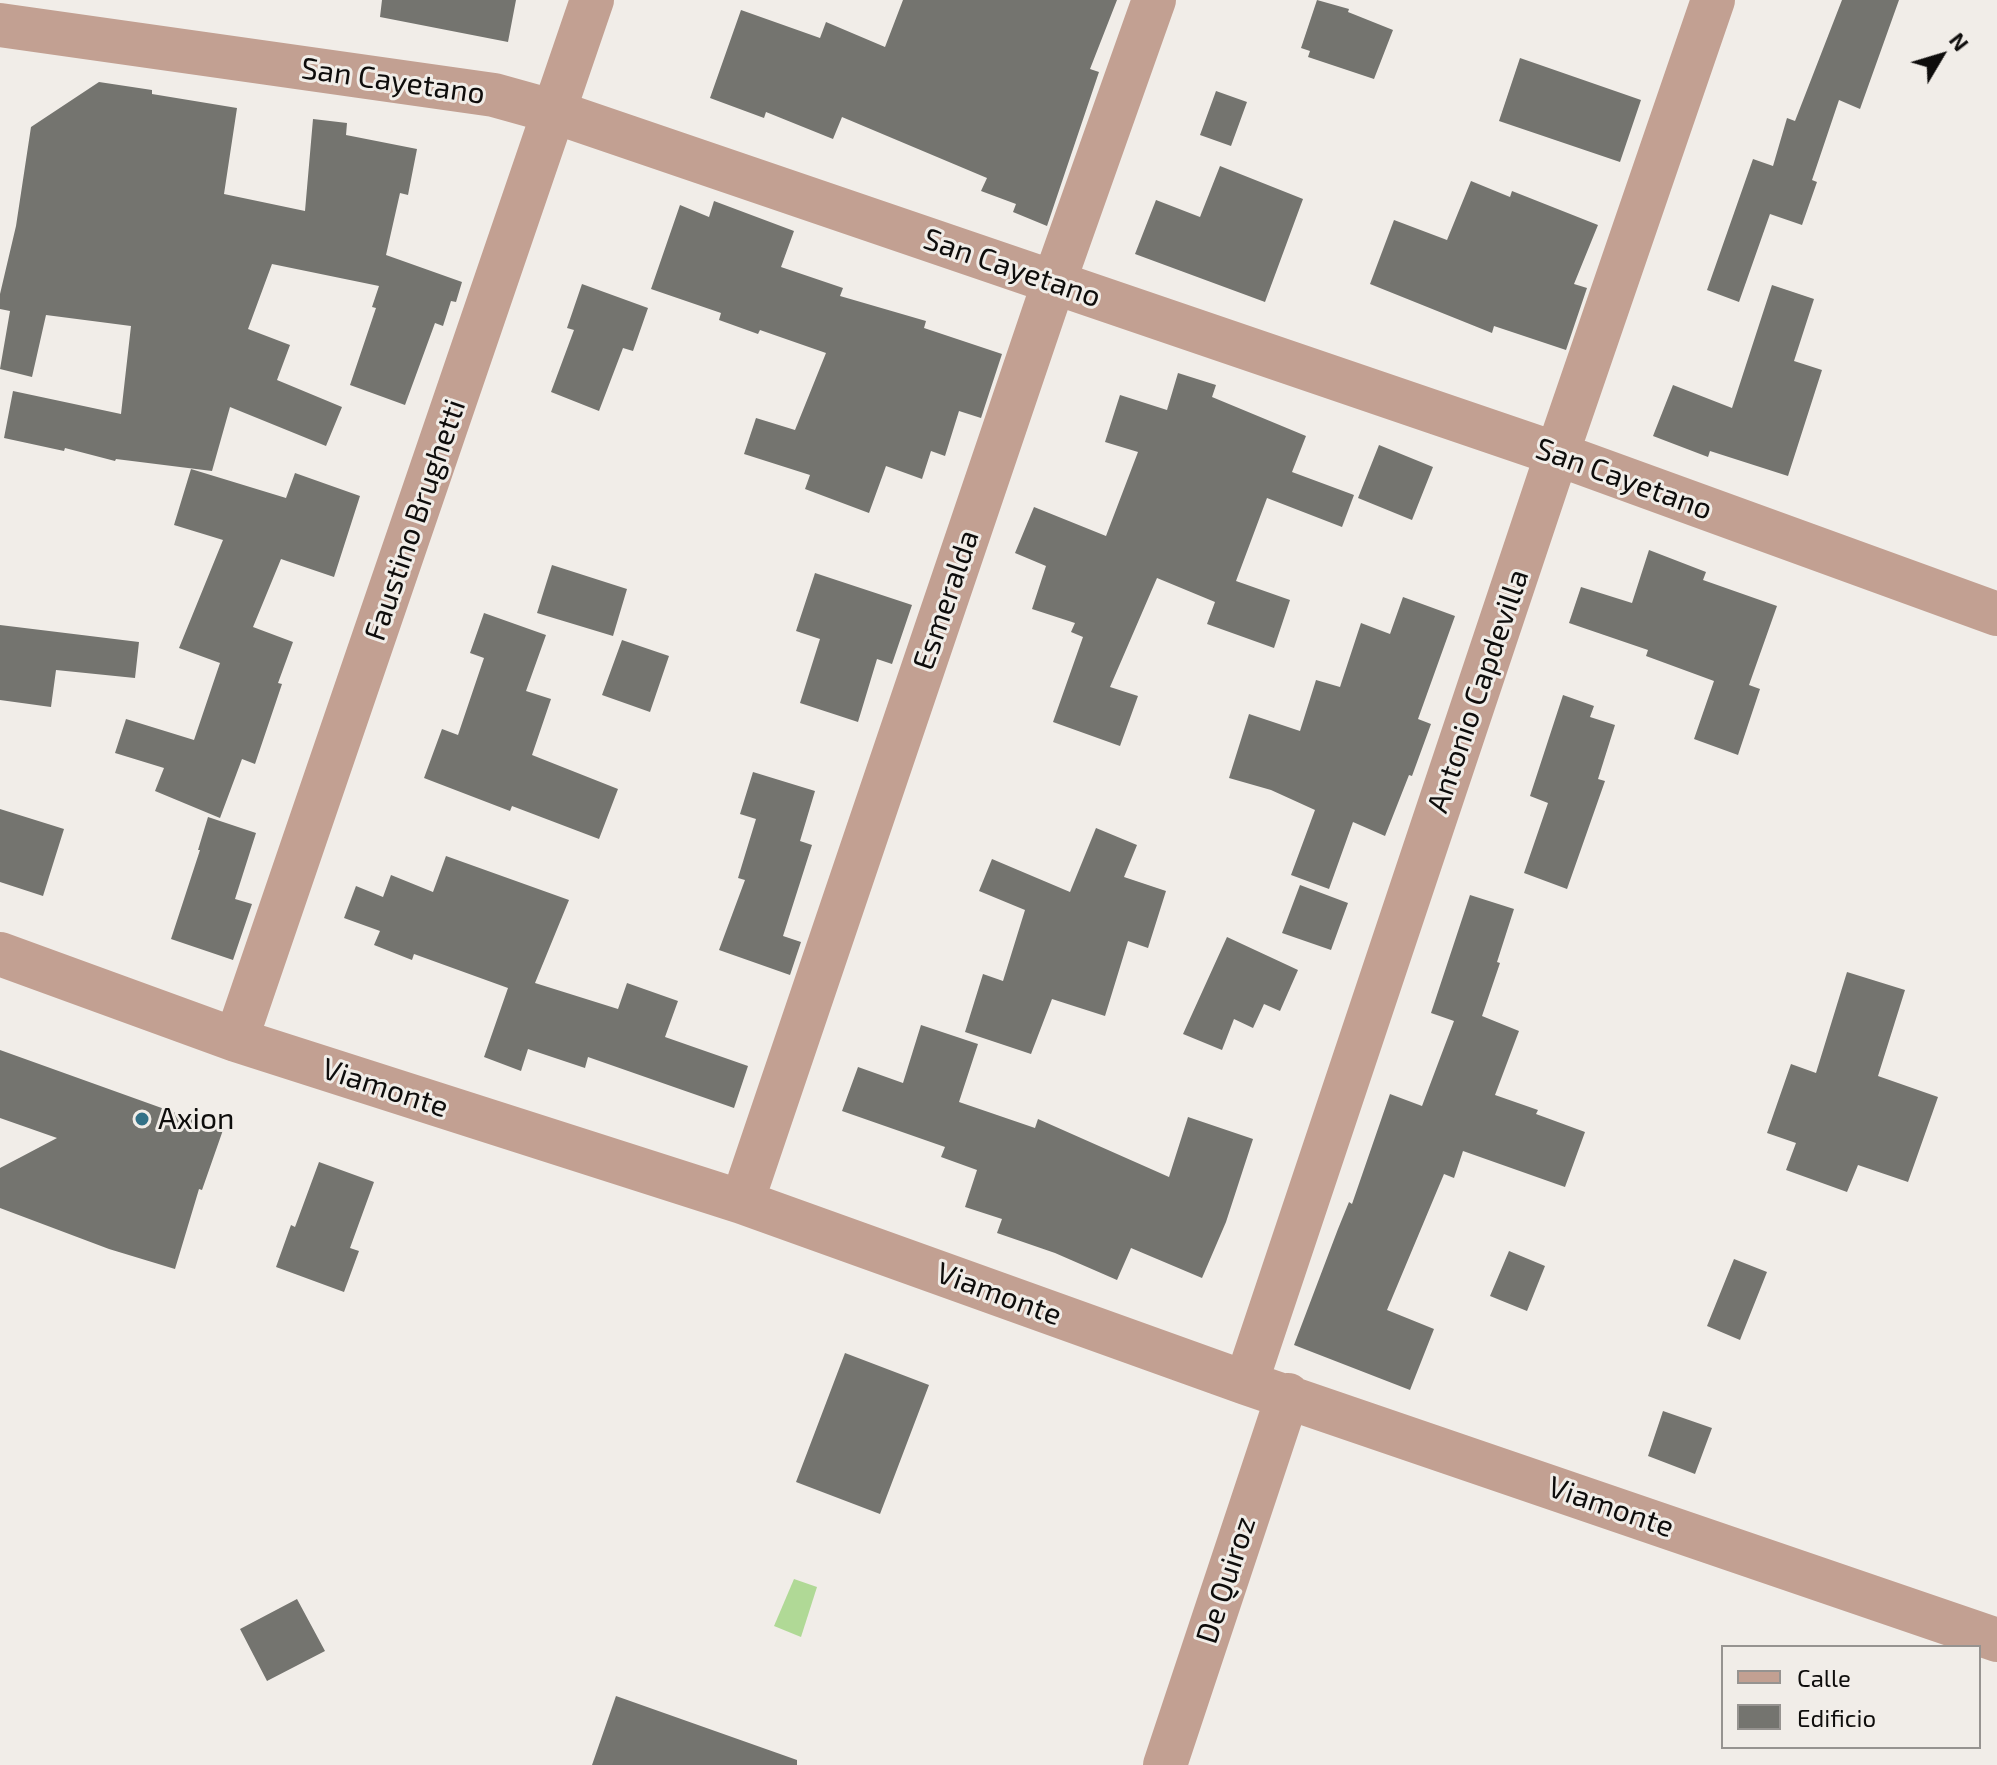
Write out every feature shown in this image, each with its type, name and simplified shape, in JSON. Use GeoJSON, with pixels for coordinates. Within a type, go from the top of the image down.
{"type":"FeatureCollection","features":[{"type":"Feature","properties":{"kind":"street","name":"Faustino Brughetti"},"geometry":{"type":"LineString","coordinates":[[236,1040],[592,0]]}},
{"type":"Feature","properties":{"kind":"street","name":"Esmeralda"},"geometry":{"type":"LineString","coordinates":[[742,1202],[1054,282],[1154,0]]}},
{"type":"Feature","properties":{"kind":"street","name":"Antonio Capdevilla"},"geometry":{"type":"LineString","coordinates":[[1246,1383],[1557,454],[1713,0]]}},
{"type":"Feature","properties":{"kind":"street","name":"San Cayetano"},"geometry":{"type":"LineString","coordinates":[[0,25],[494,95],[555,112],[1557,454],[1997,614]]}},
{"type":"Feature","properties":{"kind":"street","name":"Viamonte"},"geometry":{"type":"LineString","coordinates":[[0,954],[236,1040],[742,1202],[1246,1383],[1997,1640]]}},
{"type":"Feature","properties":{"kind":"street","name":"De Quiroz"},"geometry":{"type":"LineString","coordinates":[[1165,1765],[1288,1395]]}},
{"type":"Feature","properties":{"kind":"shaded area"},"geometry":{"type":"Polygon","coordinates":[[[794,1579],[817,1587],[801,1637],[774,1626],[794,1579]]]}},
{"type":"Feature","properties":{"kind":"building"},"geometry":{"type":"Polygon","coordinates":[[[382,0],[516,0],[508,42],[380,17],[382,0]]]}},
{"type":"Feature","properties":{"kind":"building"},"geometry":{"type":"Polygon","coordinates":[[[903,0],[1117,0],[1090,69],[1099,72],[1047,226],[1013,212],[1016,204],[981,191],[987,178],[842,117],[833,139],[766,112],[764,118],[710,98],[741,10],[820,38],[826,22],[885,47],[903,0]]]}},
{"type":"Feature","properties":{"kind":"building"},"geometry":{"type":"Polygon","coordinates":[[[1317,0],[1349,9],[1348,12],[1393,30],[1374,79],[1308,57],[1310,51],[1301,48],[1317,0]]]}},
{"type":"Feature","properties":{"kind":"building"},"geometry":{"type":"Polygon","coordinates":[[[1842,0],[1899,0],[1860,109],[1839,100],[1812,180],[1817,182],[1802,225],[1770,214],[1739,302],[1707,290],[1753,159],[1773,166],[1787,118],[1795,121],[1842,0]]]}},
{"type":"Feature","properties":{"kind":"building"},"geometry":{"type":"Polygon","coordinates":[[[1520,58],[1641,100],[1620,162],[1499,121],[1520,58]]]}},
{"type":"Feature","properties":{"kind":"building"},"geometry":{"type":"Polygon","coordinates":[[[99,82],[237,108],[224,194],[305,211],[313,119],[347,123],[346,135],[417,149],[408,195],[400,193],[386,255],[462,282],[456,302],[451,301],[443,326],[435,323],[405,405],[350,385],[376,308],[372,307],[379,286],[272,264],[248,329],[290,345],[277,380],[342,407],[326,446],[230,407],[212,471],[115,461],[65,448],[64,451],[4,438],[13,391],[121,414],[131,326],[46,315],[32,377],[0,369],[10,311],[0,309],[0,294],[16,226],[31,127],[99,82]]]}},
{"type":"Feature","properties":{"kind":"building"},"geometry":{"type":"Polygon","coordinates":[[[1216,91],[1247,102],[1231,146],[1200,135],[1216,91]]]}},
{"type":"Feature","properties":{"kind":"building"},"geometry":{"type":"Polygon","coordinates":[[[1220,166],[1303,199],[1265,302],[1135,254],[1156,200],[1200,217],[1220,166]]]}},
{"type":"Feature","properties":{"kind":"building"},"geometry":{"type":"Polygon","coordinates":[[[1471,181],[1510,197],[1512,191],[1598,225],[1574,284],[1587,288],[1566,350],[1494,326],[1492,333],[1370,284],[1394,220],[1447,240],[1471,181]]]}},
{"type":"Feature","properties":{"kind":"building"},"geometry":{"type":"Polygon","coordinates":[[[714,201],[794,231],[781,267],[843,288],[840,296],[926,321],[924,328],[1002,354],[981,418],[959,411],[945,456],[931,451],[922,479],[886,466],[869,513],[805,489],[810,475],[744,454],[756,418],[795,430],[826,353],[760,330],[758,334],[719,320],[721,313],[651,289],[680,205],[709,217],[714,201]]]}},
{"type":"Feature","properties":{"kind":"building"},"geometry":{"type":"Polygon","coordinates":[[[582,284],[648,308],[633,351],[623,348],[599,411],[551,392],[574,330],[567,328],[582,284]]]}},
{"type":"Feature","properties":{"kind":"building"},"geometry":{"type":"Polygon","coordinates":[[[1772,285],[1814,299],[1794,361],[1822,370],[1788,476],[1710,451],[1708,457],[1653,436],[1673,385],[1732,408],[1772,285]]]}},
{"type":"Feature","properties":{"kind":"building"},"geometry":{"type":"Polygon","coordinates":[[[1178,373],[1216,385],[1212,397],[1306,436],[1292,472],[1354,495],[1342,527],[1267,498],[1236,581],[1290,600],[1274,648],[1207,624],[1215,602],[1157,578],[1110,687],[1138,696],[1120,746],[1053,722],[1083,637],[1071,632],[1075,623],[1032,609],[1046,566],[1015,553],[1034,507],[1106,536],[1138,452],[1105,442],[1120,395],[1167,410],[1178,373]]]}},
{"type":"Feature","properties":{"kind":"building"},"geometry":{"type":"Polygon","coordinates":[[[1379,445],[1433,467],[1412,520],[1358,498],[1379,445]]]}},
{"type":"Feature","properties":{"kind":"building"},"geometry":{"type":"Polygon","coordinates":[[[191,469],[286,498],[295,473],[360,496],[334,577],[281,559],[253,627],[293,642],[255,764],[242,759],[220,818],[155,791],[164,768],[115,753],[126,719],[194,740],[220,663],[179,648],[223,540],[174,525],[191,469]]]}},
{"type":"Feature","properties":{"kind":"building"},"geometry":{"type":"Polygon","coordinates":[[[1649,550],[1706,572],[1703,580],[1777,606],[1749,685],[1760,689],[1738,755],[1694,739],[1714,681],[1646,656],[1648,650],[1569,623],[1581,587],[1632,603],[1649,550]]]}},
{"type":"Feature","properties":{"kind":"building"},"geometry":{"type":"Polygon","coordinates":[[[552,565],[627,589],[613,636],[537,613],[552,565]]]}},
{"type":"Feature","properties":{"kind":"building"},"geometry":{"type":"Polygon","coordinates":[[[815,573],[912,605],[892,664],[877,659],[858,722],[800,703],[820,639],[796,631],[815,573]]]}},
{"type":"Feature","properties":{"kind":"building"},"geometry":{"type":"Polygon","coordinates":[[[1403,597],[1455,616],[1418,719],[1431,724],[1385,836],[1353,822],[1329,889],[1291,875],[1315,810],[1271,790],[1229,778],[1249,714],[1300,731],[1316,680],[1340,687],[1361,623],[1390,634],[1403,597]]]}},
{"type":"Feature","properties":{"kind":"building"},"geometry":{"type":"Polygon","coordinates":[[[484,613],[546,635],[526,691],[551,699],[532,755],[618,789],[599,839],[512,806],[510,811],[424,778],[442,729],[458,735],[484,658],[470,653],[484,613]]]}},
{"type":"Feature","properties":{"kind":"building"},"geometry":{"type":"Polygon","coordinates":[[[0,625],[139,642],[135,678],[56,670],[51,707],[0,700],[0,625]]]}},
{"type":"Feature","properties":{"kind":"building"},"geometry":{"type":"Polygon","coordinates":[[[622,640],[669,656],[650,712],[602,695],[622,640]]]}},
{"type":"Feature","properties":{"kind":"building"},"geometry":{"type":"Polygon","coordinates":[[[1563,695],[1594,706],[1590,717],[1615,725],[1598,779],[1605,781],[1567,889],[1524,873],[1548,803],[1530,796],[1563,695]]]}},
{"type":"Feature","properties":{"kind":"building"},"geometry":{"type":"Polygon","coordinates":[[[753,772],[815,791],[800,841],[812,845],[783,936],[801,942],[790,975],[719,950],[745,880],[738,878],[756,819],[740,814],[753,772]]]}},
{"type":"Feature","properties":{"kind":"building"},"geometry":{"type":"Polygon","coordinates":[[[0,809],[64,829],[43,896],[0,882],[0,809]]]}},
{"type":"Feature","properties":{"kind":"building"},"geometry":{"type":"Polygon","coordinates":[[[208,817],[256,833],[235,899],[252,904],[233,960],[171,939],[208,817]]]}},
{"type":"Feature","properties":{"kind":"building"},"geometry":{"type":"Polygon","coordinates":[[[1096,828],[1137,845],[1124,877],[1166,891],[1148,948],[1128,941],[1105,1016],[1052,999],[1031,1054],[965,1032],[983,974],[1003,981],[1025,910],[979,891],[992,859],[1070,892],[1096,828]]]}},
{"type":"Feature","properties":{"kind":"building"},"geometry":{"type":"Polygon","coordinates":[[[446,856],[569,900],[535,983],[618,1009],[627,983],[678,1001],[665,1037],[748,1066],[734,1108],[588,1057],[585,1068],[528,1049],[521,1071],[484,1057],[508,988],[414,954],[412,960],[374,945],[380,931],[344,918],[356,886],[383,897],[391,875],[433,892],[446,856]]]}},
{"type":"Feature","properties":{"kind":"building"},"geometry":{"type":"Polygon","coordinates":[[[1300,885],[1348,903],[1331,950],[1282,933],[1300,885]]]}},
{"type":"Feature","properties":{"kind":"building"},"geometry":{"type":"Polygon","coordinates":[[[1470,895],[1514,909],[1482,1016],[1519,1031],[1495,1095],[1538,1110],[1536,1114],[1585,1132],[1565,1187],[1463,1151],[1454,1178],[1444,1174],[1387,1310],[1434,1329],[1410,1390],[1294,1345],[1349,1202],[1352,1204],[1390,1094],[1422,1106],[1454,1021],[1431,1013],[1470,895]]]}},
{"type":"Feature","properties":{"kind":"building"},"geometry":{"type":"Polygon","coordinates":[[[1227,937],[1298,970],[1280,1011],[1264,1004],[1253,1028],[1234,1019],[1222,1050],[1183,1034],[1227,937]]]}},
{"type":"Feature","properties":{"kind":"building"},"geometry":{"type":"Polygon","coordinates":[[[1847,972],[1905,990],[1878,1076],[1938,1097],[1908,1182],[1858,1165],[1847,1192],[1786,1170],[1796,1143],[1767,1133],[1791,1064],[1816,1073],[1847,972]]]}},
{"type":"Feature","properties":{"kind":"building"},"geometry":{"type":"Polygon","coordinates":[[[921,1025],[978,1044],[959,1102],[1035,1128],[1038,1119],[1169,1177],[1188,1117],[1253,1139],[1226,1222],[1202,1278],[1131,1248],[1117,1280],[1055,1253],[997,1233],[1002,1219],[965,1207],[977,1170],[941,1157],[945,1147],[842,1111],[858,1067],[903,1083],[921,1025]]]}},
{"type":"Feature","properties":{"kind":"building"},"geometry":{"type":"Polygon","coordinates":[[[0,1050],[223,1130],[202,1190],[199,1189],[175,1269],[109,1249],[0,1208],[0,1168],[57,1138],[0,1118],[0,1050]]]}},
{"type":"Feature","properties":{"kind":"building"},"geometry":{"type":"Polygon","coordinates":[[[319,1162],[374,1182],[350,1248],[359,1251],[344,1292],[276,1267],[291,1225],[295,1227],[319,1162]]]}},
{"type":"Feature","properties":{"kind":"building"},"geometry":{"type":"Polygon","coordinates":[[[1509,1251],[1545,1266],[1527,1311],[1490,1296],[1509,1251]]]}},
{"type":"Feature","properties":{"kind":"building"},"geometry":{"type":"Polygon","coordinates":[[[1734,1259],[1767,1272],[1740,1340],[1707,1326],[1734,1259]]]}},
{"type":"Feature","properties":{"kind":"building"},"geometry":{"type":"Polygon","coordinates":[[[845,1353],[929,1385],[880,1514],[796,1482],[845,1353]]]}},
{"type":"Feature","properties":{"kind":"building"},"geometry":{"type":"Polygon","coordinates":[[[1663,1411],[1712,1428],[1695,1474],[1648,1456],[1663,1411]]]}},
{"type":"Feature","properties":{"kind":"building"},"geometry":{"type":"Polygon","coordinates":[[[297,1599],[325,1651],[267,1681],[240,1629],[297,1599]]]}},
{"type":"Feature","properties":{"kind":"building"},"geometry":{"type":"Polygon","coordinates":[[[616,1696],[797,1760],[797,1765],[592,1765],[616,1696]]]}},
{"type":"Feature","properties":{"kind":"place","name":"Axion"},"geometry":{"type":"Point","coordinates":[142,1119]}}]}
